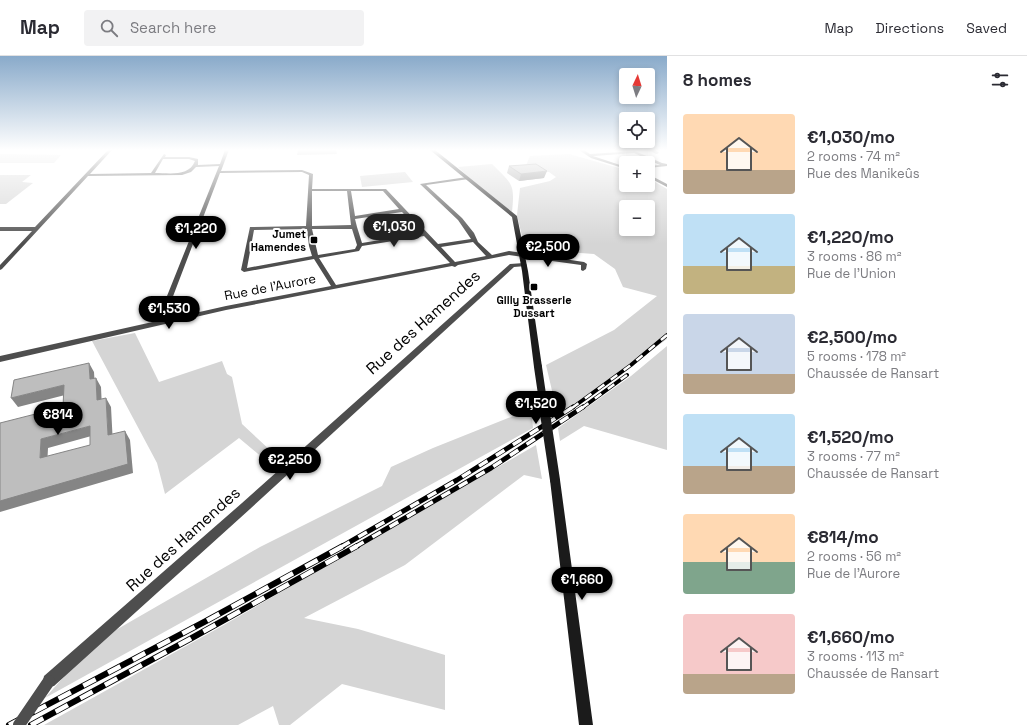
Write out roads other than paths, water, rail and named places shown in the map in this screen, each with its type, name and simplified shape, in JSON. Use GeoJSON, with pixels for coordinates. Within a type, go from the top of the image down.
{"type":"FeatureCollection","features":[{"type":"Feature","properties":{"kind":"main road"},"geometry":{"type":"LineString","coordinates":[[471,181],[514,216],[524,265],[555,480],[586,725]]}},
{"type":"Feature","properties":{"kind":"street"},"geometry":{"type":"LineString","coordinates":[[0,268],[81,181]]}},
{"type":"Feature","properties":{"kind":"street"},"geometry":{"type":"LineString","coordinates":[[160,322],[214,181]]}},
{"type":"Feature","properties":{"kind":"street"},"geometry":{"type":"LineString","coordinates":[[311,181],[311,243],[315,257],[335,287]]}},
{"type":"Feature","properties":{"kind":"street"},"geometry":{"type":"LineString","coordinates":[[443,181],[422,184],[460,219],[471,233],[474,240],[491,257]]}},
{"type":"Feature","properties":{"kind":"street"},"geometry":{"type":"LineString","coordinates":[[658,181],[667,186]]}},
{"type":"Feature","properties":{"kind":"street"},"geometry":{"type":"LineString","coordinates":[[310,190],[384,190],[455,264]]}},
{"type":"Feature","properties":{"kind":"street"},"geometry":{"type":"LineString","coordinates":[[349,190],[352,218],[360,245]]}},
{"type":"Feature","properties":{"kind":"street"},"geometry":{"type":"LineString","coordinates":[[352,218],[403,210]]}},
{"type":"Feature","properties":{"kind":"street"},"geometry":{"type":"LineString","coordinates":[[354,227],[252,228],[244,270],[357,250],[360,245],[425,234]]}},
{"type":"Feature","properties":{"kind":"street"},"geometry":{"type":"LineString","coordinates":[[0,229],[36,229]]}},
{"type":"Feature","properties":{"kind":"street"},"geometry":{"type":"LineString","coordinates":[[437,246],[474,240]]}},
{"type":"Feature","properties":{"kind":"street","name":"Rue de l'Aurore"},"geometry":{"type":"LineString","coordinates":[[0,359],[160,322],[509,253],[584,264],[584,269]]}},
{"type":"Feature","properties":{"kind":"street","name":"Rue des Hamendes"},"geometry":{"type":"LineString","coordinates":[[19,725],[49,681],[252,501],[510,266],[524,265]]}},
{"type":"Feature","properties":{"kind":"railway"},"geometry":{"type":"LineString","coordinates":[[572,408],[631,365],[667,335]]}},
{"type":"Feature","properties":{"kind":"railway"},"geometry":{"type":"LineString","coordinates":[[582,408],[627,375]]}},
{"type":"Feature","properties":{"kind":"railway"},"geometry":{"type":"LineString","coordinates":[[341,547],[457,480],[573,407]]}},
{"type":"Feature","properties":{"kind":"railway"},"geometry":{"type":"LineString","coordinates":[[355,547],[491,468],[583,407]]}},
{"type":"Feature","properties":{"kind":"railway"},"geometry":{"type":"LineString","coordinates":[[9,725],[206,621],[343,546]]}},
{"type":"Feature","properties":{"kind":"railway"},"geometry":{"type":"LineString","coordinates":[[31,725],[357,546]]}},
{"type":"Feature","properties":{"kind":"place","name":"Jumet Hamendes"},"geometry":{"type":"Point","coordinates":[314,240]}},
{"type":"Feature","properties":{"kind":"place","name":"Gilly Brasserie Dussart"},"geometry":{"type":"Point","coordinates":[534,287]}}]}
